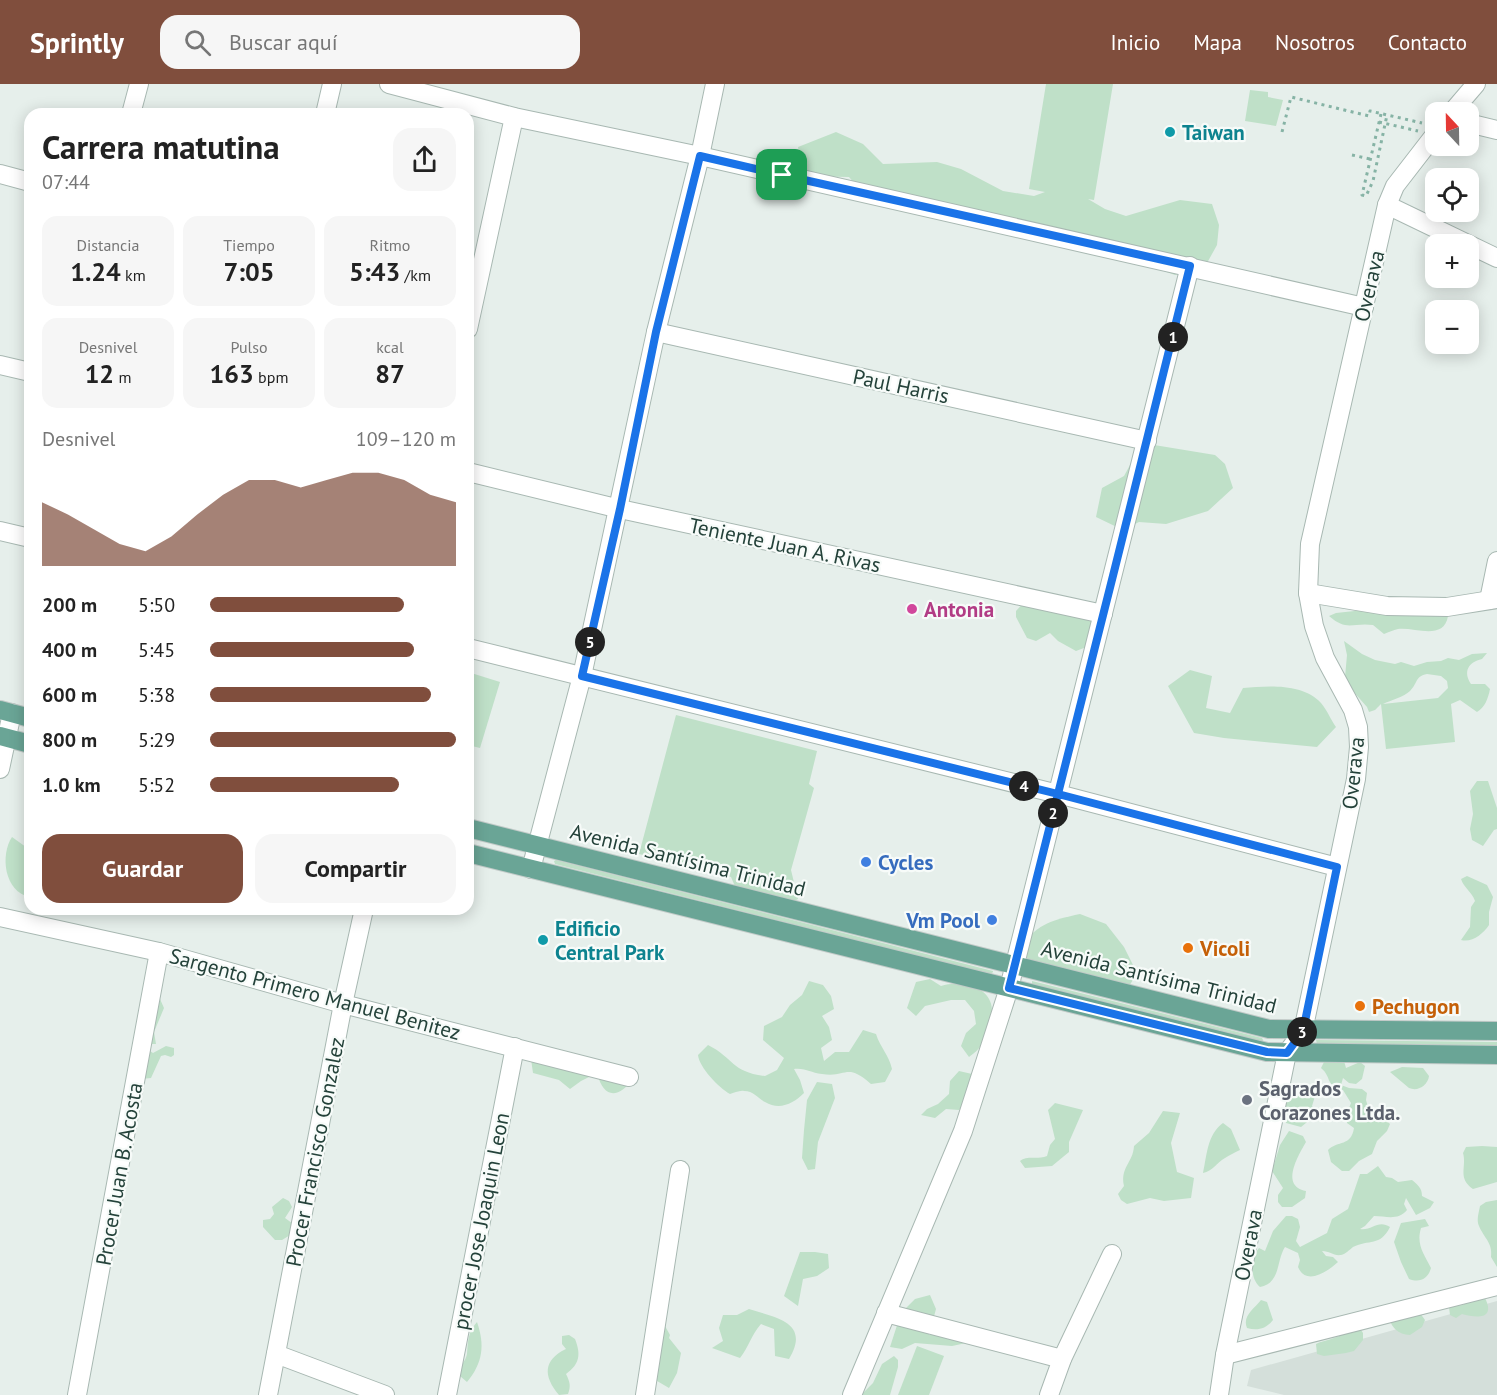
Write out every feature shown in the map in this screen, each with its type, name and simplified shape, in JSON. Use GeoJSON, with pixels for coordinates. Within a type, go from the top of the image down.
{"type":"FeatureCollection","features":[{"type":"Feature","properties":{"kind":"main road"},"geometry":{"type":"LineString","coordinates":[[4,737],[24,742]]}},
{"type":"Feature","properties":{"kind":"main road","name":"Avenida Santísima Trinidad"},"geometry":{"type":"LineString","coordinates":[[474,829],[1269,1029],[1497,1031]]}},
{"type":"Feature","properties":{"kind":"main road"},"geometry":{"type":"LineString","coordinates":[[474,854],[1267,1052],[1497,1055]]}},
{"type":"Feature","properties":{"kind":"street"},"geometry":{"type":"LineString","coordinates":[[133,108],[139,84]]}},
{"type":"Feature","properties":{"kind":"street"},"geometry":{"type":"LineString","coordinates":[[326,108],[332,84]]}},
{"type":"Feature","properties":{"kind":"street"},"geometry":{"type":"LineString","coordinates":[[389,84],[514,117],[700,156],[1364,307]]}},
{"type":"Feature","properties":{"kind":"street"},"geometry":{"type":"LineString","coordinates":[[531,868],[582,676],[620,509],[656,332],[700,156],[715,84]]}},
{"type":"Feature","properties":{"kind":"street"},"geometry":{"type":"LineString","coordinates":[[1461,102],[1476,84]]}},
{"type":"Feature","properties":{"kind":"street"},"geometry":{"type":"LineString","coordinates":[[474,301],[514,117]]}},
{"type":"Feature","properties":{"kind":"street"},"geometry":{"type":"LineString","coordinates":[[1479,126],[1497,130]]}},
{"type":"Feature","properties":{"kind":"street","name":"Overava"},"geometry":{"type":"LineString","coordinates":[[1219,1395],[1287,1053],[1303,1031],[1356,779],[1358,727],[1353,710],[1325,658],[1314,626],[1308,593],[1310,544],[1387,205],[1395,186],[1425,138]]}},
{"type":"Feature","properties":{"kind":"street"},"geometry":{"type":"LineString","coordinates":[[0,174],[24,180]]}},
{"type":"Feature","properties":{"kind":"street"},"geometry":{"type":"LineString","coordinates":[[1387,205],[1497,258]]}},
{"type":"Feature","properties":{"kind":"street"},"geometry":{"type":"LineString","coordinates":[[852,1395],[963,1131],[1009,988],[1190,266]]}},
{"type":"Feature","properties":{"kind":"street","name":"Paul Harris"},"geometry":{"type":"LineString","coordinates":[[656,332],[1147,441]]}},
{"type":"Feature","properties":{"kind":"street"},"geometry":{"type":"LineString","coordinates":[[0,365],[24,371]]}},
{"type":"Feature","properties":{"kind":"street","name":"Teniente Juan A. Rivas"},"geometry":{"type":"LineString","coordinates":[[474,473],[620,509],[1103,614]]}},
{"type":"Feature","properties":{"kind":"street"},"geometry":{"type":"LineString","coordinates":[[0,531],[24,537]]}},
{"type":"Feature","properties":{"kind":"street"},"geometry":{"type":"LineString","coordinates":[[1308,593],[1387,606],[1447,607],[1493,599],[1497,561]]}},
{"type":"Feature","properties":{"kind":"street"},"geometry":{"type":"LineString","coordinates":[[474,649],[1058,794],[1337,867]]}},
{"type":"Feature","properties":{"kind":"street"},"geometry":{"type":"LineString","coordinates":[[0,768],[4,737],[14,714]]}},
{"type":"Feature","properties":{"kind":"street","name":"Procer Francisco Gonzalez"},"geometry":{"type":"LineString","coordinates":[[268,1395],[343,1004],[363,915]]}},
{"type":"Feature","properties":{"kind":"street","name":"Sargento Primero Manuel Benitez"},"geometry":{"type":"LineString","coordinates":[[0,917],[159,952],[343,1004],[629,1077]]}},
{"type":"Feature","properties":{"kind":"street","name":"Procer Juan B. Acosta"},"geometry":{"type":"LineString","coordinates":[[77,1395],[159,952]]}},
{"type":"Feature","properties":{"kind":"street","name":"procer Jose Joaquin Leon"},"geometry":{"type":"LineString","coordinates":[[447,1395],[515,1047]]}},
{"type":"Feature","properties":{"kind":"street"},"geometry":{"type":"LineString","coordinates":[[645,1395],[680,1170]]}},
{"type":"Feature","properties":{"kind":"street"},"geometry":{"type":"LineString","coordinates":[[1049,1395],[1062,1359],[1112,1254]]}},
{"type":"Feature","properties":{"kind":"street"},"geometry":{"type":"LineString","coordinates":[[1226,1355],[1497,1286]]}},
{"type":"Feature","properties":{"kind":"street"},"geometry":{"type":"LineString","coordinates":[[886,1313],[1062,1359]]}},
{"type":"Feature","properties":{"kind":"street"},"geometry":{"type":"LineString","coordinates":[[276,1354],[385,1395]]}},
{"type":"Feature","properties":{"kind":"path"},"geometry":{"type":"LineString","coordinates":[[1282,132],[1291,97],[1369,116],[1370,111],[1388,115],[1425,128]]}},
{"type":"Feature","properties":{"kind":"path"},"geometry":{"type":"LineString","coordinates":[[1381,114],[1362,195],[1366,196],[1373,181],[1388,115]]}},
{"type":"Feature","properties":{"kind":"path"},"geometry":{"type":"LineString","coordinates":[[1379,122],[1425,129]]}},
{"type":"Feature","properties":{"kind":"path"},"geometry":{"type":"LineString","coordinates":[[1352,155],[1370,159]]}},
{"type":"Feature","properties":{"kind":"shaded area"},"geometry":{"type":"Polygon","coordinates":[[[1497,1301],[1497,1395],[1284,1395],[1247,1386],[1251,1370],[1497,1301]]]}},
{"type":"Feature","properties":{"kind":"green space"},"geometry":{"type":"Polygon","coordinates":[[[1046,84],[1113,84],[1094,200],[1088,199],[1105,209],[1126,216],[1180,200],[1212,204],[1219,225],[1217,245],[1207,263],[1175,275],[1128,258],[1005,231],[991,212],[966,220],[913,208],[891,190],[868,199],[849,177],[803,176],[798,147],[836,132],[863,144],[883,164],[937,162],[961,169],[1003,191],[1034,196],[1045,192],[1029,189],[1046,84]]]}},
{"type":"Feature","properties":{"kind":"green space"},"geometry":{"type":"Polygon","coordinates":[[[1250,90],[1268,92],[1268,97],[1283,100],[1276,126],[1245,121],[1250,90]]]}},
{"type":"Feature","properties":{"kind":"green space"},"geometry":{"type":"Polygon","coordinates":[[[1142,443],[1215,455],[1225,464],[1233,488],[1208,511],[1166,524],[1139,522],[1123,530],[1096,517],[1102,488],[1124,476],[1142,443]]]}},
{"type":"Feature","properties":{"kind":"green space"},"geometry":{"type":"Polygon","coordinates":[[[1029,597],[1098,615],[1089,646],[1076,651],[1058,641],[1050,633],[1036,641],[1027,638],[1016,617],[1016,611],[1029,597]]]}},
{"type":"Feature","properties":{"kind":"green space"},"geometry":{"type":"Polygon","coordinates":[[[1364,610],[1448,616],[1445,624],[1435,631],[1398,629],[1384,634],[1373,625],[1341,624],[1329,616],[1364,610]]]}},
{"type":"Feature","properties":{"kind":"green space"},"geometry":{"type":"Polygon","coordinates":[[[1344,641],[1375,660],[1395,664],[1401,662],[1414,666],[1448,658],[1459,660],[1472,654],[1487,653],[1482,659],[1470,665],[1467,675],[1471,684],[1485,684],[1490,689],[1484,705],[1477,712],[1460,700],[1451,704],[1455,742],[1386,749],[1381,704],[1369,712],[1352,690],[1345,677],[1347,655],[1344,641]],[[1423,675],[1407,693],[1383,704],[1438,698],[1448,688],[1447,681],[1441,676],[1423,675]]]}},
{"type":"Feature","properties":{"kind":"green space"},"geometry":{"type":"Polygon","coordinates":[[[1190,670],[1212,676],[1206,708],[1230,713],[1243,688],[1285,687],[1314,697],[1321,703],[1336,727],[1317,747],[1194,733],[1168,686],[1190,670]]]}},
{"type":"Feature","properties":{"kind":"green space"},"geometry":{"type":"Polygon","coordinates":[[[474,674],[500,682],[480,748],[474,746],[474,674]]]}},
{"type":"Feature","properties":{"kind":"green space"},"geometry":{"type":"Polygon","coordinates":[[[676,715],[817,751],[809,784],[814,788],[791,870],[798,899],[777,910],[737,891],[731,877],[639,854],[676,715]]]}},
{"type":"Feature","properties":{"kind":"green space"},"geometry":{"type":"Polygon","coordinates":[[[1477,781],[1488,781],[1497,808],[1497,829],[1483,846],[1472,840],[1470,829],[1473,814],[1470,791],[1477,781]]]}},
{"type":"Feature","properties":{"kind":"green space"},"geometry":{"type":"Polygon","coordinates":[[[12,837],[24,846],[24,895],[15,888],[7,872],[8,845],[12,837]]]}},
{"type":"Feature","properties":{"kind":"green space"},"geometry":{"type":"Polygon","coordinates":[[[556,860],[993,972],[991,974],[555,864],[556,860]]]}},
{"type":"Feature","properties":{"kind":"green space"},"geometry":{"type":"Polygon","coordinates":[[[1467,876],[1487,885],[1493,897],[1489,912],[1489,925],[1477,937],[1465,941],[1461,940],[1470,927],[1471,907],[1475,901],[1461,879],[1467,876]]]}},
{"type":"Feature","properties":{"kind":"green space"},"geometry":{"type":"Polygon","coordinates":[[[1080,914],[1106,924],[1124,947],[1137,973],[1125,993],[1026,970],[1021,945],[1041,927],[1062,918],[1080,914]]]}},
{"type":"Feature","properties":{"kind":"green space"},"geometry":{"type":"Polygon","coordinates":[[[930,979],[941,986],[957,984],[974,987],[987,996],[991,1003],[992,1012],[982,1042],[977,1051],[969,1057],[961,1046],[966,1033],[976,1024],[974,1011],[965,1000],[951,1000],[925,1006],[916,1016],[907,1008],[916,982],[930,979]]]}},
{"type":"Feature","properties":{"kind":"green space"},"geometry":{"type":"Polygon","coordinates":[[[809,981],[823,985],[831,996],[834,1009],[822,1016],[829,1027],[832,1040],[821,1048],[824,1061],[835,1052],[849,1052],[863,1030],[876,1034],[892,1069],[885,1082],[871,1084],[863,1077],[851,1072],[830,1075],[794,1069],[804,1093],[786,1105],[776,1106],[747,1091],[730,1094],[715,1082],[699,1060],[698,1055],[708,1045],[745,1071],[765,1076],[777,1070],[784,1058],[763,1040],[764,1026],[782,1017],[790,1005],[802,995],[809,981]]]}},
{"type":"Feature","properties":{"kind":"green space"},"geometry":{"type":"Polygon","coordinates":[[[1032,981],[1263,1040],[1262,1042],[1032,985],[1032,981]]]}},
{"type":"Feature","properties":{"kind":"green space"},"geometry":{"type":"Polygon","coordinates":[[[157,999],[160,999],[164,1008],[154,1032],[156,1044],[150,1044],[150,1051],[153,1053],[166,1046],[174,1048],[174,1055],[161,1056],[151,1078],[141,1079],[157,999]]]}},
{"type":"Feature","properties":{"kind":"green space"},"geometry":{"type":"Polygon","coordinates":[[[1316,1040],[1497,1042],[1497,1046],[1317,1044],[1316,1040]]]}},
{"type":"Feature","properties":{"kind":"green space"},"geometry":{"type":"Polygon","coordinates":[[[531,1059],[634,1078],[623,1089],[612,1093],[604,1088],[597,1073],[570,1089],[559,1080],[533,1073],[531,1059]]]}},
{"type":"Feature","properties":{"kind":"green space"},"geometry":{"type":"Polygon","coordinates":[[[1344,1061],[1346,1068],[1360,1062],[1365,1066],[1362,1079],[1356,1084],[1349,1083],[1343,1078],[1341,1085],[1362,1089],[1367,1093],[1368,1107],[1375,1109],[1373,1116],[1385,1119],[1390,1124],[1387,1131],[1377,1141],[1372,1154],[1359,1161],[1349,1171],[1342,1171],[1331,1162],[1328,1150],[1347,1141],[1352,1134],[1354,1128],[1347,1123],[1346,1116],[1351,1103],[1343,1090],[1331,1084],[1321,1068],[1324,1062],[1344,1061]]]}},
{"type":"Feature","properties":{"kind":"green space"},"geometry":{"type":"Polygon","coordinates":[[[1402,1067],[1423,1068],[1429,1076],[1427,1082],[1419,1088],[1409,1088],[1390,1072],[1402,1067]]]}},
{"type":"Feature","properties":{"kind":"green space"},"geometry":{"type":"Polygon","coordinates":[[[959,1071],[972,1074],[976,1087],[959,1110],[946,1109],[935,1118],[921,1115],[949,1094],[950,1081],[959,1071]]]}},
{"type":"Feature","properties":{"kind":"green space"},"geometry":{"type":"Polygon","coordinates":[[[817,1082],[832,1084],[835,1098],[818,1142],[815,1169],[808,1170],[802,1158],[807,1100],[817,1082]]]}},
{"type":"Feature","properties":{"kind":"green space"},"geometry":{"type":"Polygon","coordinates":[[[1304,1088],[1312,1088],[1316,1093],[1312,1106],[1315,1112],[1312,1118],[1301,1127],[1286,1123],[1281,1109],[1286,1092],[1299,1093],[1304,1088]]]}},
{"type":"Feature","properties":{"kind":"green space"},"geometry":{"type":"Polygon","coordinates":[[[1055,1103],[1083,1110],[1069,1142],[1069,1152],[1052,1166],[1025,1168],[1020,1161],[1026,1158],[1047,1156],[1050,1145],[1055,1139],[1048,1110],[1055,1103]]]}},
{"type":"Feature","properties":{"kind":"green space"},"geometry":{"type":"Polygon","coordinates":[[[1163,1111],[1180,1113],[1171,1143],[1177,1172],[1194,1178],[1191,1198],[1164,1201],[1150,1198],[1127,1204],[1118,1194],[1124,1186],[1125,1169],[1134,1146],[1149,1133],[1163,1111]]]}},
{"type":"Feature","properties":{"kind":"green space"},"geometry":{"type":"Polygon","coordinates":[[[1223,1123],[1231,1129],[1240,1150],[1203,1173],[1211,1139],[1223,1123]]]}},
{"type":"Feature","properties":{"kind":"green space"},"geometry":{"type":"Polygon","coordinates":[[[1289,1131],[1303,1136],[1306,1142],[1296,1162],[1292,1177],[1298,1188],[1306,1191],[1305,1198],[1292,1207],[1282,1207],[1278,1202],[1278,1195],[1283,1188],[1272,1171],[1280,1145],[1289,1131]]]}},
{"type":"Feature","properties":{"kind":"green space"},"geometry":{"type":"Polygon","coordinates":[[[1466,1147],[1497,1147],[1497,1182],[1473,1189],[1465,1181],[1463,1153],[1466,1147]]]}},
{"type":"Feature","properties":{"kind":"green space"},"geometry":{"type":"Polygon","coordinates":[[[1378,1166],[1386,1177],[1398,1182],[1412,1180],[1418,1185],[1422,1196],[1434,1202],[1430,1208],[1416,1215],[1406,1198],[1404,1204],[1407,1210],[1400,1216],[1374,1216],[1360,1229],[1382,1224],[1390,1227],[1386,1233],[1374,1242],[1353,1247],[1341,1255],[1322,1251],[1326,1256],[1333,1257],[1338,1262],[1317,1275],[1306,1276],[1302,1273],[1298,1267],[1300,1260],[1298,1253],[1285,1247],[1272,1281],[1260,1287],[1253,1274],[1254,1257],[1259,1248],[1265,1251],[1273,1231],[1286,1216],[1298,1219],[1300,1227],[1296,1241],[1300,1247],[1327,1233],[1332,1219],[1348,1209],[1360,1174],[1367,1174],[1378,1166]]]}},
{"type":"Feature","properties":{"kind":"green space"},"geometry":{"type":"Polygon","coordinates":[[[283,1198],[289,1201],[292,1207],[285,1218],[296,1226],[295,1232],[282,1240],[275,1240],[263,1227],[263,1220],[270,1219],[274,1214],[272,1207],[283,1198]]]}},
{"type":"Feature","properties":{"kind":"green space"},"geometry":{"type":"Polygon","coordinates":[[[1497,1200],[1497,1267],[1491,1257],[1489,1244],[1478,1224],[1478,1219],[1480,1206],[1497,1200]]]}},
{"type":"Feature","properties":{"kind":"green space"},"geometry":{"type":"Polygon","coordinates":[[[1425,1219],[1429,1226],[1421,1228],[1419,1239],[1431,1268],[1426,1277],[1413,1280],[1409,1279],[1394,1242],[1401,1223],[1425,1219]]]}},
{"type":"Feature","properties":{"kind":"green space"},"geometry":{"type":"Polygon","coordinates":[[[800,1252],[828,1254],[829,1268],[817,1276],[803,1279],[798,1306],[784,1296],[800,1252]]]}},
{"type":"Feature","properties":{"kind":"green space"},"geometry":{"type":"Polygon","coordinates":[[[930,1295],[936,1309],[929,1335],[955,1335],[973,1344],[952,1346],[915,1343],[902,1349],[890,1347],[901,1313],[915,1299],[930,1295]]]}},
{"type":"Feature","properties":{"kind":"green space"},"geometry":{"type":"Polygon","coordinates":[[[1473,1297],[1485,1298],[1488,1305],[1486,1314],[1473,1316],[1462,1314],[1456,1318],[1450,1315],[1449,1307],[1463,1305],[1473,1297]]]}},
{"type":"Feature","properties":{"kind":"green space"},"geometry":{"type":"Polygon","coordinates":[[[1261,1300],[1267,1302],[1273,1320],[1261,1328],[1247,1328],[1247,1316],[1261,1300]]]}},
{"type":"Feature","properties":{"kind":"green space"},"geometry":{"type":"Polygon","coordinates":[[[749,1309],[779,1319],[793,1329],[796,1337],[795,1347],[789,1359],[775,1356],[774,1329],[761,1324],[740,1358],[712,1348],[723,1341],[719,1328],[723,1315],[737,1315],[749,1309]]]}},
{"type":"Feature","properties":{"kind":"green space"},"geometry":{"type":"Polygon","coordinates":[[[1417,1309],[1425,1320],[1422,1327],[1410,1335],[1396,1330],[1388,1318],[1417,1309]]]}},
{"type":"Feature","properties":{"kind":"green space"},"geometry":{"type":"Polygon","coordinates":[[[477,1322],[482,1346],[481,1354],[467,1382],[460,1376],[460,1372],[467,1354],[470,1333],[477,1322]]]}},
{"type":"Feature","properties":{"kind":"green space"},"geometry":{"type":"Polygon","coordinates":[[[665,1326],[670,1335],[669,1338],[681,1353],[677,1373],[669,1388],[652,1378],[665,1326]]]}},
{"type":"Feature","properties":{"kind":"green space"},"geometry":{"type":"Polygon","coordinates":[[[1359,1327],[1363,1333],[1363,1340],[1354,1351],[1324,1356],[1317,1354],[1316,1344],[1359,1327]]]}},
{"type":"Feature","properties":{"kind":"green space"},"geometry":{"type":"Polygon","coordinates":[[[569,1335],[575,1339],[578,1358],[566,1374],[570,1384],[568,1394],[559,1395],[548,1375],[549,1363],[558,1353],[566,1349],[562,1344],[562,1336],[569,1335]]]}},
{"type":"Feature","properties":{"kind":"green space"},"geometry":{"type":"Polygon","coordinates":[[[917,1346],[944,1356],[929,1395],[898,1395],[917,1346]]]}},
{"type":"Feature","properties":{"kind":"green space"},"geometry":{"type":"Polygon","coordinates":[[[894,1356],[898,1360],[898,1367],[890,1395],[861,1395],[873,1383],[882,1364],[894,1356]]]}},
{"type":"Feature","properties":{"kind":"place","name":"Taiwan"},"geometry":{"type":"Point","coordinates":[1170,132]}},
{"type":"Feature","properties":{"kind":"place","name":"Antonia"},"geometry":{"type":"Point","coordinates":[912,609]}},
{"type":"Feature","properties":{"kind":"place","name":"Cycles"},"geometry":{"type":"Point","coordinates":[866,862]}},
{"type":"Feature","properties":{"kind":"place","name":"Vm Pool"},"geometry":{"type":"Point","coordinates":[992,920]}},
{"type":"Feature","properties":{"kind":"place","name":"Edificio Central Park"},"geometry":{"type":"Point","coordinates":[543,940]}},
{"type":"Feature","properties":{"kind":"place","name":"Vicoli"},"geometry":{"type":"Point","coordinates":[1188,948]}},
{"type":"Feature","properties":{"kind":"place","name":"Pechugon"},"geometry":{"type":"Point","coordinates":[1360,1006]}},
{"type":"Feature","properties":{"kind":"place","name":"Sagrados Corazones Ltda."},"geometry":{"type":"Point","coordinates":[1247,1100]}},
{"type":"Feature","properties":{"kind":"route"},"geometry":{"type":"LineString","coordinates":[[782,175],[700,156],[656,332],[620,509],[582,676],[1058,794],[1337,867],[1303,1031],[1287,1053],[1267,1052],[1009,988],[1058,794],[1190,266],[782,175]]}}]}
